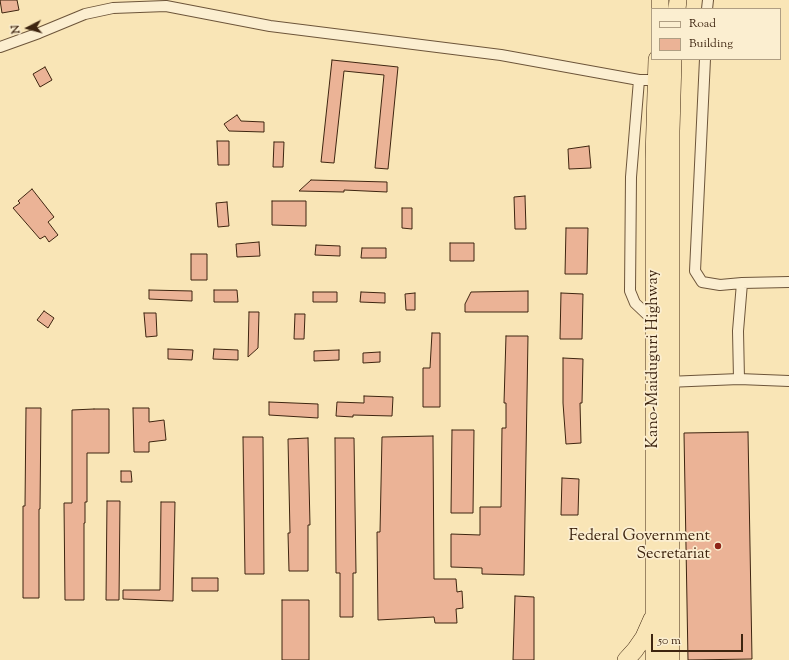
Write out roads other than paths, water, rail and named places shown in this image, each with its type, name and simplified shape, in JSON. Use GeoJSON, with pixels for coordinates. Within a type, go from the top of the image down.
{"type":"FeatureCollection","features":[{"type":"Feature","properties":{"kind":"highway","name":"Kano-Maiduguri Highway"},"geometry":{"type":"LineString","coordinates":[[654,660],[654,321],[648,80],[657,60]]}},
{"type":"Feature","properties":{"kind":"highway","name":"Kano-Maiduguri Highway"},"geometry":{"type":"LineString","coordinates":[[671,660],[671,131],[673,60]]}},
{"type":"Feature","properties":{"kind":"highway"},"geometry":{"type":"LineString","coordinates":[[626,660],[644,637],[654,616]]}},
{"type":"Feature","properties":{"kind":"street"},"geometry":{"type":"LineString","coordinates":[[0,47],[85,14],[113,8],[166,6],[270,26],[501,55],[648,80],[631,177],[630,291],[635,303],[654,321]]}},
{"type":"Feature","properties":{"kind":"street"},"geometry":{"type":"LineString","coordinates":[[705,60],[695,271],[702,282],[720,285],[789,282]]}},
{"type":"Feature","properties":{"kind":"street"},"geometry":{"type":"LineString","coordinates":[[739,379],[738,331],[742,283]]}},
{"type":"Feature","properties":{"kind":"street"},"geometry":{"type":"LineString","coordinates":[[654,382],[739,379],[789,381]]}},
{"type":"Feature","properties":{"kind":"place","name":"Federal Government Secretariat"},"geometry":{"type":"Point","coordinates":[718,546]}}]}
